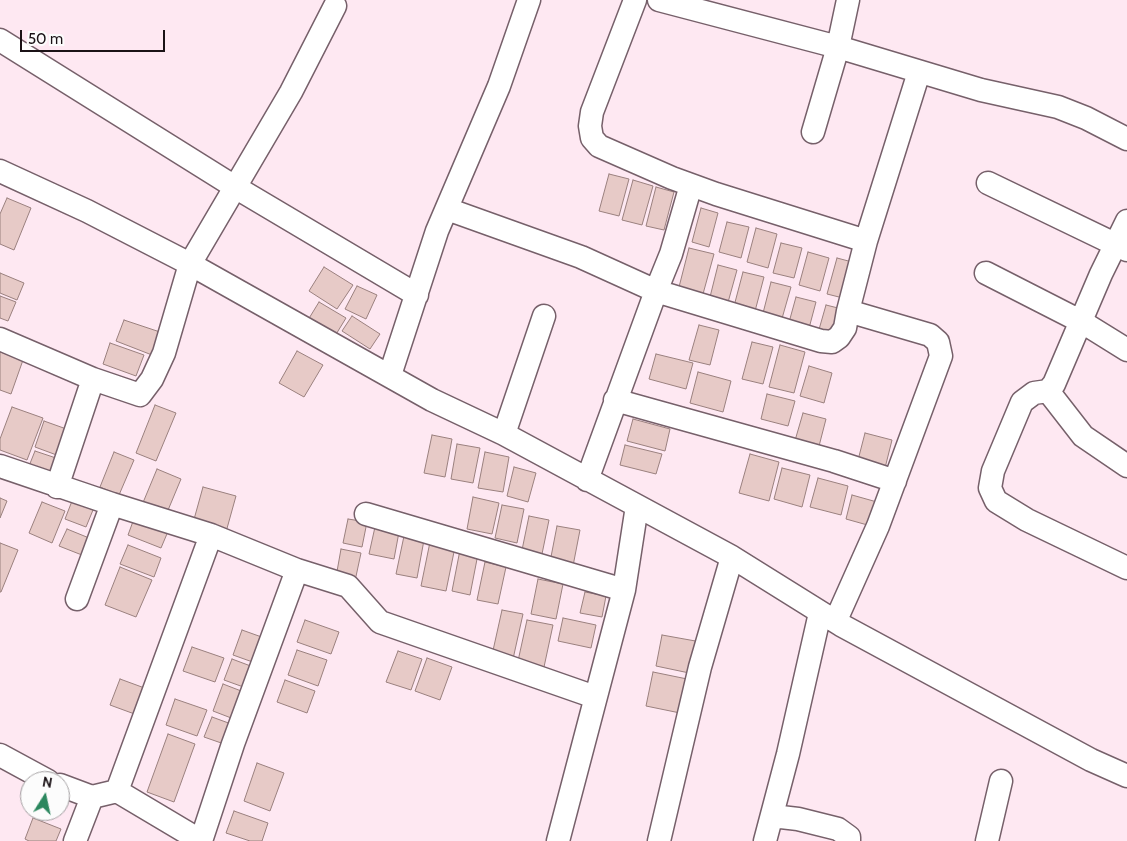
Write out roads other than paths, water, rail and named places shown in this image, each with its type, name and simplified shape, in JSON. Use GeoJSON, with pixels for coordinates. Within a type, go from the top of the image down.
{"type":"FeatureCollection","features":[{"type":"Feature","properties":{"kind":"street"},"geometry":{"type":"LineString","coordinates":[[390,375],[447,209],[500,86],[529,0]]}},
{"type":"Feature","properties":{"kind":"street"},"geometry":{"type":"LineString","coordinates":[[635,0],[592,112],[590,126],[592,138],[599,146],[691,185],[866,241]]}},
{"type":"Feature","properties":{"kind":"street"},"geometry":{"type":"LineString","coordinates":[[659,0],[838,47],[981,90],[1058,108],[1086,118],[1127,139]]}},
{"type":"Feature","properties":{"kind":"street"},"geometry":{"type":"LineString","coordinates":[[813,132],[838,47],[848,0]]}},
{"type":"Feature","properties":{"kind":"street"},"geometry":{"type":"LineString","coordinates":[[0,339],[93,379],[140,395],[152,378],[164,353],[190,264],[291,92],[336,6]]}},
{"type":"Feature","properties":{"kind":"street"},"geometry":{"type":"LineString","coordinates":[[0,40],[235,187],[417,295]]}},
{"type":"Feature","properties":{"kind":"street"},"geometry":{"type":"LineString","coordinates":[[447,209],[581,257],[656,291],[821,341],[832,342],[840,337],[846,328],[848,311],[866,241],[918,72]]}},
{"type":"Feature","properties":{"kind":"street"},"geometry":{"type":"LineString","coordinates":[[0,172],[87,211],[190,264],[432,400],[504,434],[732,557],[841,625],[1074,751],[1127,776]]}},
{"type":"Feature","properties":{"kind":"street"},"geometry":{"type":"LineString","coordinates":[[988,183],[1121,247]]}},
{"type":"Feature","properties":{"kind":"street"},"geometry":{"type":"LineString","coordinates":[[587,480],[615,400],[671,254],[691,185]]}},
{"type":"Feature","properties":{"kind":"street"},"geometry":{"type":"LineString","coordinates":[[1127,222],[1121,247],[1082,322],[1054,384],[1048,390],[1034,393],[1022,402],[993,471],[990,488],[996,501],[1027,520],[1127,568]]}},
{"type":"Feature","properties":{"kind":"street"},"geometry":{"type":"LineString","coordinates":[[986,273],[1082,322],[1127,350]]}},
{"type":"Feature","properties":{"kind":"street"},"geometry":{"type":"LineString","coordinates":[[765,841],[828,616],[878,526],[941,356],[940,347],[930,335],[848,311]]}},
{"type":"Feature","properties":{"kind":"street"},"geometry":{"type":"LineString","coordinates":[[504,434],[544,316]]}},
{"type":"Feature","properties":{"kind":"street"},"geometry":{"type":"LineString","coordinates":[[57,487],[93,379]]}},
{"type":"Feature","properties":{"kind":"street"},"geometry":{"type":"LineString","coordinates":[[1048,390],[1082,436],[1127,466]]}},
{"type":"Feature","properties":{"kind":"street"},"geometry":{"type":"LineString","coordinates":[[615,400],[834,461],[895,481]]}},
{"type":"Feature","properties":{"kind":"street"},"geometry":{"type":"LineString","coordinates":[[0,466],[57,487],[211,535],[297,570],[348,586],[380,622],[595,697]]}},
{"type":"Feature","properties":{"kind":"street"},"geometry":{"type":"LineString","coordinates":[[77,599],[112,504]]}},
{"type":"Feature","properties":{"kind":"street"},"geometry":{"type":"LineString","coordinates":[[558,841],[624,590],[638,506]]}},
{"type":"Feature","properties":{"kind":"street"},"geometry":{"type":"LineString","coordinates":[[366,514],[624,590]]}},
{"type":"Feature","properties":{"kind":"street"},"geometry":{"type":"LineString","coordinates":[[117,791],[211,535]]}},
{"type":"Feature","properties":{"kind":"street"},"geometry":{"type":"LineString","coordinates":[[659,841],[700,667],[732,557]]}},
{"type":"Feature","properties":{"kind":"street"},"geometry":{"type":"LineString","coordinates":[[70,789],[92,797],[117,791],[201,841],[233,744],[297,570]]}},
{"type":"Feature","properties":{"kind":"street"},"geometry":{"type":"LineString","coordinates":[[0,755],[30,771]]}},
{"type":"Feature","properties":{"kind":"street"},"geometry":{"type":"LineString","coordinates":[[987,841],[1001,780]]}},
{"type":"Feature","properties":{"kind":"street"},"geometry":{"type":"LineString","coordinates":[[76,841],[92,797]]}},
{"type":"Feature","properties":{"kind":"street"},"geometry":{"type":"LineString","coordinates":[[772,816],[798,819],[838,829],[849,837],[849,841]]}}]}
